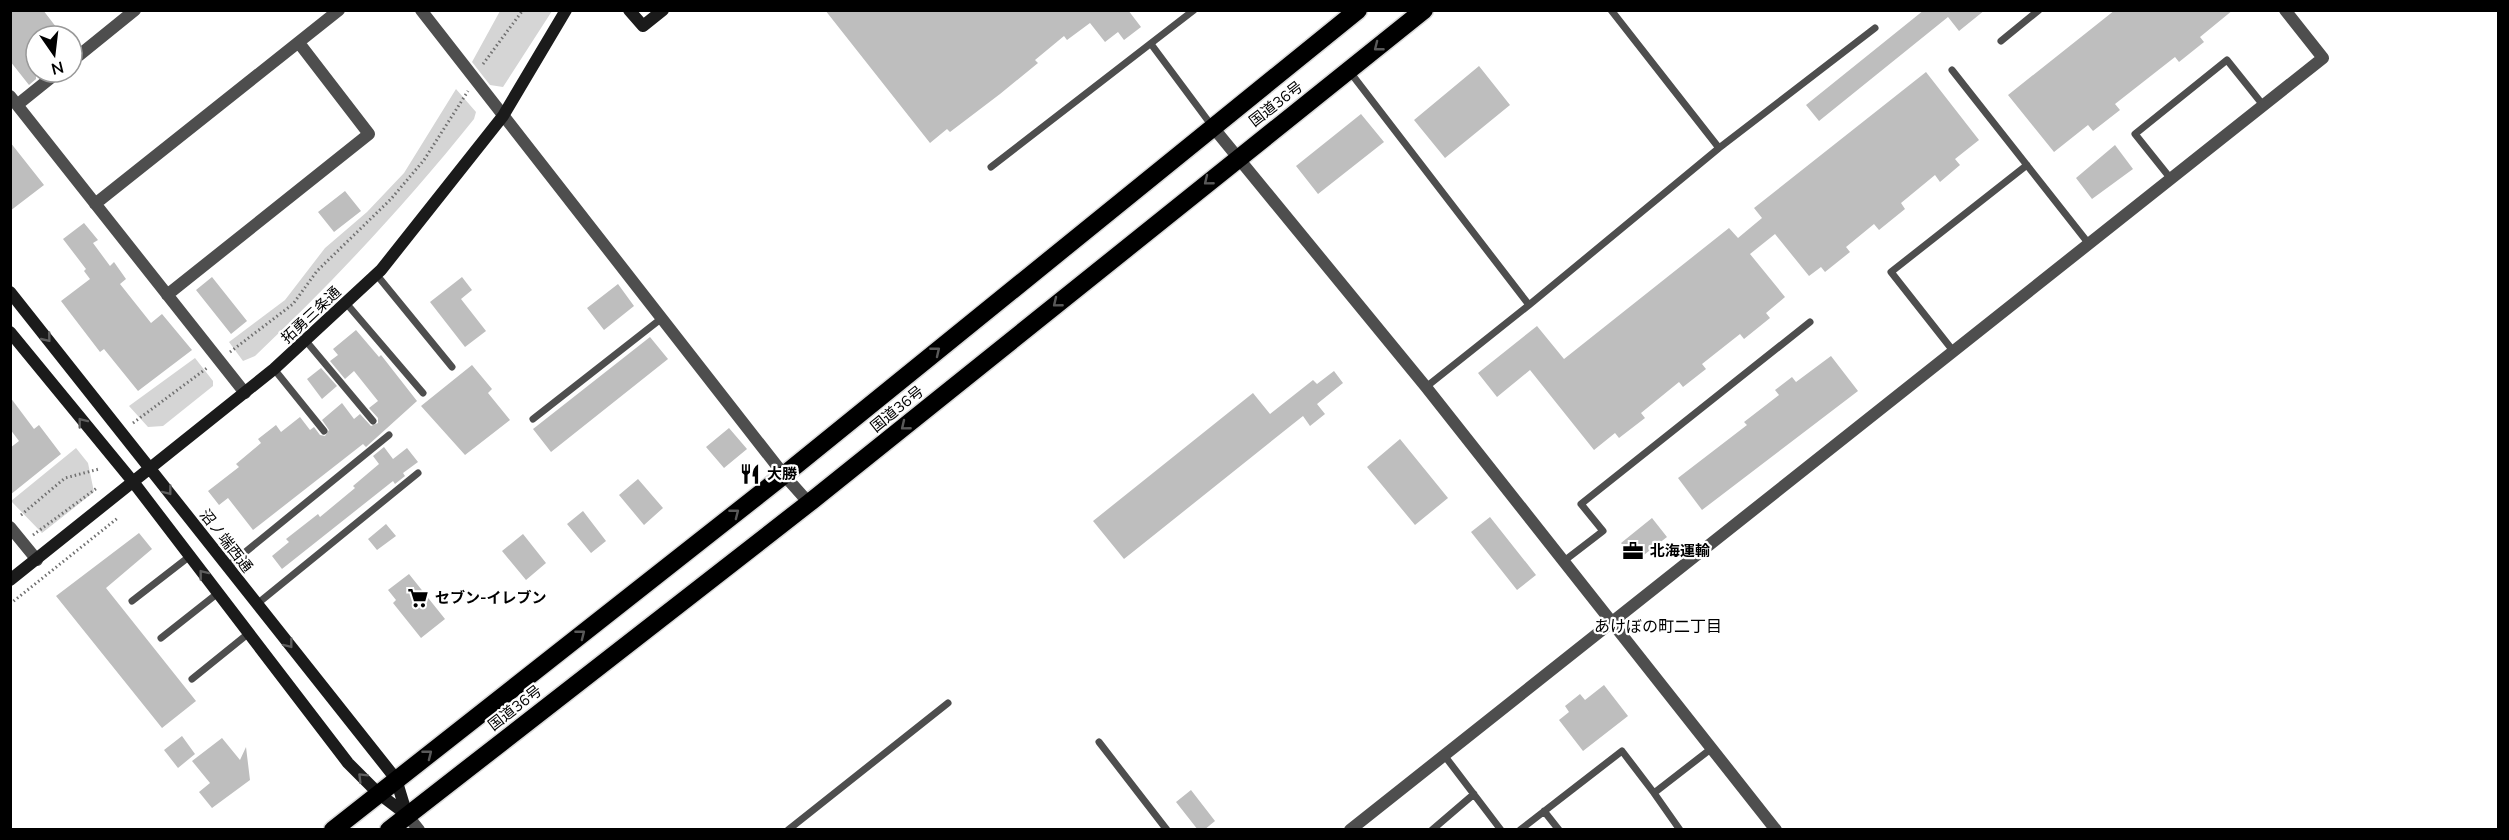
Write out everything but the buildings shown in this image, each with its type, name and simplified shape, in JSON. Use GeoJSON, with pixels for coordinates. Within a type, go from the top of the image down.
{"type":"FeatureCollection","features":[{"type":"Feature","properties":{"kind":"highway","name":"国道36号"},"geometry":{"type":"LineString","coordinates":[[333,830],[784,475],[1358,10]]}},
{"type":"Feature","properties":{"kind":"highway","name":"国道36号"},"geometry":{"type":"LineString","coordinates":[[389,830],[809,503],[1424,10]]}},
{"type":"Feature","properties":{"kind":"street"},"geometry":{"type":"LineString","coordinates":[[84,51],[135,10]]}},
{"type":"Feature","properties":{"kind":"street"},"geometry":{"type":"LineString","coordinates":[[95,204],[339,10]]}},
{"type":"Feature","properties":{"kind":"street"},"geometry":{"type":"LineString","coordinates":[[421,10],[784,475],[809,503]]}},
{"type":"Feature","properties":{"kind":"street","name":"拓勇三条通"},"geometry":{"type":"LineString","coordinates":[[10,580],[274,369],[376,274],[503,116],[566,10]]}},
{"type":"Feature","properties":{"kind":"street"},"geometry":{"type":"LineString","coordinates":[[629,10],[644,26],[663,10]]}},
{"type":"Feature","properties":{"kind":"street"},"geometry":{"type":"LineString","coordinates":[[1350,830],[2323,58],[2285,10]]}},
{"type":"Feature","properties":{"kind":"street"},"geometry":{"type":"LineString","coordinates":[[167,295],[369,134],[299,43]]}},
{"type":"Feature","properties":{"kind":"street"},"geometry":{"type":"LineString","coordinates":[[40,84],[14,101],[245,393]]}},
{"type":"Feature","properties":{"kind":"street"},"geometry":{"type":"LineString","coordinates":[[1212,126],[1426,387],[1776,830]]}},
{"type":"Feature","properties":{"kind":"street","name":"沼ノ端西通"},"geometry":{"type":"LineString","coordinates":[[10,292],[396,779],[407,815]]}},
{"type":"Feature","properties":{"kind":"street","name":"沼ノ端西通"},"geometry":{"type":"LineString","coordinates":[[10,332],[134,483],[348,762],[378,793],[407,815],[419,830]]}},
{"type":"Feature","properties":{"kind":"street"},"geometry":{"type":"LineString","coordinates":[[10,527],[37,560]]}},
{"type":"Feature","properties":{"kind":"lane"},"geometry":{"type":"LineString","coordinates":[[1611,10],[1719,148]]}},
{"type":"Feature","properties":{"kind":"lane"},"geometry":{"type":"LineString","coordinates":[[2001,41],[2039,10]]}},
{"type":"Feature","properties":{"kind":"lane"},"geometry":{"type":"LineString","coordinates":[[992,167],[1192,11]]}},
{"type":"Feature","properties":{"kind":"lane"},"geometry":{"type":"LineString","coordinates":[[1426,387],[1719,148],[1875,28]]}},
{"type":"Feature","properties":{"kind":"lane"},"geometry":{"type":"LineString","coordinates":[[1151,44],[1212,126]]}},
{"type":"Feature","properties":{"kind":"lane"},"geometry":{"type":"LineString","coordinates":[[2171,179],[2135,134],[2190,89],[2227,60],[2264,105]]}},
{"type":"Feature","properties":{"kind":"lane"},"geometry":{"type":"LineString","coordinates":[[1348,70],[1529,304]]}},
{"type":"Feature","properties":{"kind":"lane"},"geometry":{"type":"LineString","coordinates":[[1952,70],[2089,244]]}},
{"type":"Feature","properties":{"kind":"lane"},"geometry":{"type":"LineString","coordinates":[[1954,352],[1891,272],[2027,165]]}},
{"type":"Feature","properties":{"kind":"lane"},"geometry":{"type":"LineString","coordinates":[[376,274],[452,367]]}},
{"type":"Feature","properties":{"kind":"lane"},"geometry":{"type":"LineString","coordinates":[[346,303],[423,393]]}},
{"type":"Feature","properties":{"kind":"lane"},"geometry":{"type":"LineString","coordinates":[[533,419],[662,318]]}},
{"type":"Feature","properties":{"kind":"lane"},"geometry":{"type":"LineString","coordinates":[[1564,561],[1603,531],[1581,504],[1810,322]]}},
{"type":"Feature","properties":{"kind":"lane"},"geometry":{"type":"LineString","coordinates":[[306,341],[373,422]]}},
{"type":"Feature","properties":{"kind":"lane"},"geometry":{"type":"LineString","coordinates":[[274,369],[324,431]]}},
{"type":"Feature","properties":{"kind":"lane"},"geometry":{"type":"LineString","coordinates":[[227,567],[389,435]]}},
{"type":"Feature","properties":{"kind":"lane"},"geometry":{"type":"LineString","coordinates":[[257,604],[418,473]]}},
{"type":"Feature","properties":{"kind":"lane"},"geometry":{"type":"LineString","coordinates":[[132,601],[190,556]]}},
{"type":"Feature","properties":{"kind":"lane"},"geometry":{"type":"LineString","coordinates":[[160,638],[218,593]]}},
{"type":"Feature","properties":{"kind":"lane"},"geometry":{"type":"LineString","coordinates":[[192,679],[249,633]]}},
{"type":"Feature","properties":{"kind":"lane"},"geometry":{"type":"LineString","coordinates":[[788,830],[948,703]]}},
{"type":"Feature","properties":{"kind":"lane"},"geometry":{"type":"LineString","coordinates":[[1099,742],[1167,830]]}},
{"type":"Feature","properties":{"kind":"lane"},"geometry":{"type":"LineString","coordinates":[[1654,793],[1712,748]]}},
{"type":"Feature","properties":{"kind":"lane"},"geometry":{"type":"LineString","coordinates":[[1520,830],[1622,751],[1680,830]]}},
{"type":"Feature","properties":{"kind":"lane"},"geometry":{"type":"LineString","coordinates":[[1444,755],[1501,830]]}},
{"type":"Feature","properties":{"kind":"lane"},"geometry":{"type":"LineString","coordinates":[[1432,830],[1474,794]]}},
{"type":"Feature","properties":{"kind":"lane"},"geometry":{"type":"LineString","coordinates":[[1544,811],[1559,830]]}},
{"type":"Feature","properties":{"kind":"path"},"geometry":{"type":"LineString","coordinates":[[122,432],[293,304],[317,271],[391,199],[424,160],[483,64],[523,10]]}},
{"type":"Feature","properties":{"kind":"path"},"geometry":{"type":"LineString","coordinates":[[26,520],[20,514],[65,478],[99,469]]}},
{"type":"Feature","properties":{"kind":"path"},"geometry":{"type":"LineString","coordinates":[[23,542],[97,488]]}},
{"type":"Feature","properties":{"kind":"path"},"geometry":{"type":"LineString","coordinates":[[10,604],[119,517]]}},
{"type":"Feature","properties":{"kind":"path"},"geometry":{"type":"LineString","coordinates":[[31,527],[36,533]]}},
{"type":"Feature","properties":{"kind":"shaded area"},"geometry":{"type":"Polygon","coordinates":[[[500,11],[552,11],[503,87],[490,85],[472,62],[500,11]]]}},
{"type":"Feature","properties":{"kind":"shaded area"},"geometry":{"type":"Polygon","coordinates":[[[456,89],[476,112],[474,119],[396,212],[341,270],[255,356],[243,361],[229,342],[285,300],[325,248],[367,212],[404,173],[456,89]]]}},
{"type":"Feature","properties":{"kind":"shaded area"},"geometry":{"type":"Polygon","coordinates":[[[195,358],[213,381],[213,386],[163,426],[148,427],[129,406],[195,358]]]}},
{"type":"Feature","properties":{"kind":"shaded area"},"geometry":{"type":"Polygon","coordinates":[[[76,448],[88,463],[94,492],[42,533],[11,501],[76,448]]]}},
{"type":"Feature","properties":{"kind":"place","name":"大勝"},"geometry":{"type":"Point","coordinates":[750,474]}},
{"type":"Feature","properties":{"kind":"place","name":"北海運輸"},"geometry":{"type":"Point","coordinates":[1633,551]}},
{"type":"Feature","properties":{"kind":"place","name":"セブン-イレブン"},"geometry":{"type":"Point","coordinates":[418,598]}},
{"type":"Feature","properties":{"kind":"district","name":"あけぼの町二丁目"},"geometry":{"type":"Point","coordinates":[1658,626]}}]}
